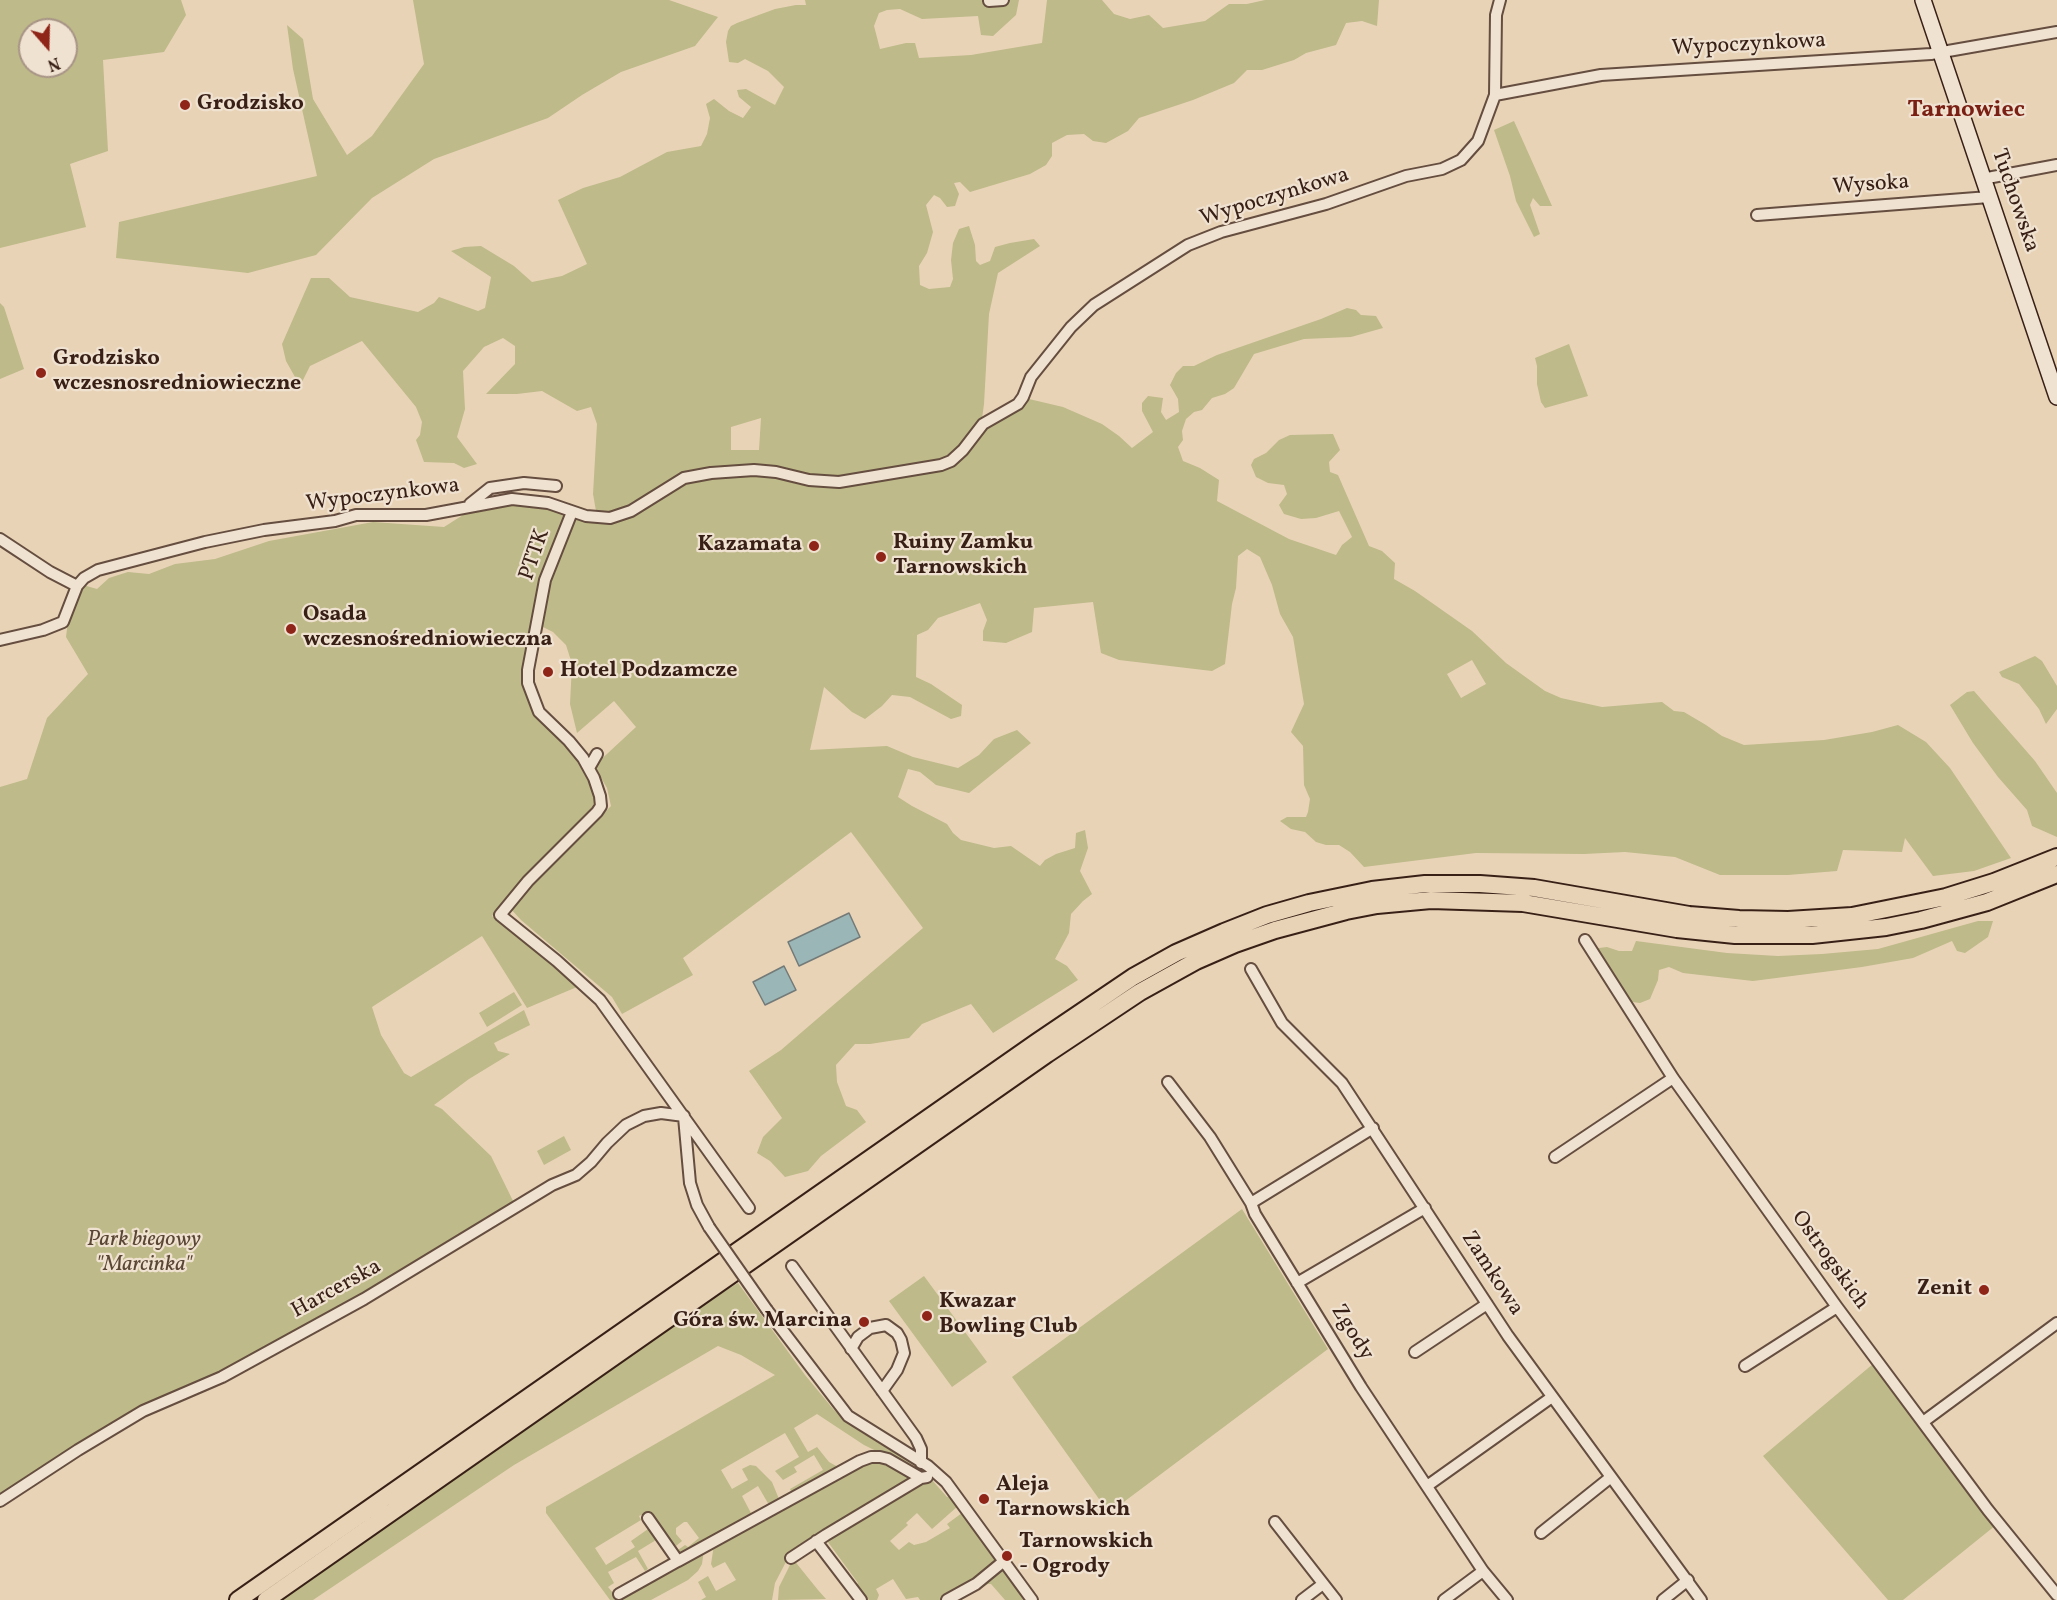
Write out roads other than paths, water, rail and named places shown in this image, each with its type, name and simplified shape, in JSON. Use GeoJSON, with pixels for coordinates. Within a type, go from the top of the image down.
{"type":"FeatureCollection","features":[{"type":"Feature","properties":{"kind":"main road","name":"Tuchowska"},"geometry":{"type":"LineString","coordinates":[[1923,0],[2057,397]]}},
{"type":"Feature","properties":{"kind":"main road"},"geometry":{"type":"LineString","coordinates":[[238,1600],[1056,1029],[1133,977],[1176,953],[1224,932],[1267,915],[1309,903],[1372,890],[1425,884],[1480,884],[1534,888],[1689,915],[1739,919],[1788,920],[1852,916],[1946,897],[1994,882],[2057,857]]}},
{"type":"Feature","properties":{"kind":"main road"},"geometry":{"type":"LineString","coordinates":[[266,1600],[1057,1048],[1140,992],[1196,961],[1235,944],[1275,930],[1346,911],[1377,905],[1431,900],[1523,903],[1677,929],[1735,935],[1812,935],[1886,927],[1922,920],[1987,902],[2057,874]]}},
{"type":"Feature","properties":{"kind":"street"},"geometry":{"type":"LineString","coordinates":[[989,1],[1003,0]]}},
{"type":"Feature","properties":{"kind":"street"},"geometry":{"type":"LineString","coordinates":[[1495,95],[1495,26],[1500,0]]}},
{"type":"Feature","properties":{"kind":"street","name":"Wypoczynkowa"},"geometry":{"type":"LineString","coordinates":[[77,586],[84,578],[98,570],[205,542],[264,530],[335,521],[356,515],[426,515],[512,499],[548,503],[572,512],[599,518],[631,511],[684,478],[711,473],[754,470],[776,472],[808,480],[839,482],[927,468],[951,461],[983,424],[1018,404],[1031,377],[1071,327],[1094,305],[1188,245],[1221,232],[1326,204],[1406,176],[1442,169],[1461,160],[1478,141],[1495,95],[1601,75],[1940,52],[2057,32]]}},
{"type":"Feature","properties":{"kind":"street"},"geometry":{"type":"LineString","coordinates":[[1982,179],[2057,165]]}},
{"type":"Feature","properties":{"kind":"street","name":"Wysoka"},"geometry":{"type":"LineString","coordinates":[[1757,215],[1989,197]]}},
{"type":"Feature","properties":{"kind":"street"},"geometry":{"type":"LineString","coordinates":[[467,506],[490,488],[524,483],[556,486]]}},
{"type":"Feature","properties":{"kind":"street","name":"PTTK"},"geometry":{"type":"LineString","coordinates":[[572,512],[545,580],[528,670],[528,683],[539,712],[569,741],[589,768],[600,796],[601,806],[528,881],[501,915],[600,1000],[684,1116]]}},
{"type":"Feature","properties":{"kind":"street"},"geometry":{"type":"LineString","coordinates":[[0,539],[50,573],[77,586],[63,622],[43,630],[0,640]]}},
{"type":"Feature","properties":{"kind":"street"},"geometry":{"type":"LineString","coordinates":[[589,768],[597,754]]}},
{"type":"Feature","properties":{"kind":"street","name":"Ostrogskich"},"geometry":{"type":"LineString","coordinates":[[1585,940],[1673,1078],[1837,1306],[1988,1510],[2057,1595]]}},
{"type":"Feature","properties":{"kind":"street","name":"Zamkowa"},"geometry":{"type":"LineString","coordinates":[[1251,969],[1282,1023],[1342,1083],[1487,1304],[1552,1397],[1701,1600]]}},
{"type":"Feature","properties":{"kind":"street"},"geometry":{"type":"LineString","coordinates":[[1556,1156],[1673,1078]]}},
{"type":"Feature","properties":{"kind":"street","name":"Zgody"},"geometry":{"type":"LineString","coordinates":[[1168,1082],[1210,1137],[1361,1387],[1483,1571],[1507,1600]]}},
{"type":"Feature","properties":{"kind":"street","name":"Harcerska"},"geometry":{"type":"LineString","coordinates":[[0,1501],[143,1411],[222,1377],[364,1299],[552,1185],[576,1175],[626,1125],[644,1116],[661,1113],[684,1116]]}},
{"type":"Feature","properties":{"kind":"street"},"geometry":{"type":"LineString","coordinates":[[684,1116],[749,1208]]}},
{"type":"Feature","properties":{"kind":"street"},"geometry":{"type":"LineString","coordinates":[[684,1116],[690,1183],[697,1205],[709,1227],[767,1310],[849,1416],[946,1482],[1032,1600]]}},
{"type":"Feature","properties":{"kind":"street"},"geometry":{"type":"LineString","coordinates":[[1251,1203],[1373,1128]]}},
{"type":"Feature","properties":{"kind":"street"},"geometry":{"type":"LineString","coordinates":[[1297,1284],[1425,1208]]}},
{"type":"Feature","properties":{"kind":"street"},"geometry":{"type":"LineString","coordinates":[[792,1266],[916,1438],[921,1449],[921,1463]]}},
{"type":"Feature","properties":{"kind":"street"},"geometry":{"type":"LineString","coordinates":[[1415,1352],[1487,1304]]}},
{"type":"Feature","properties":{"kind":"street"},"geometry":{"type":"LineString","coordinates":[[1745,1366],[1837,1306]]}},
{"type":"Feature","properties":{"kind":"street"},"geometry":{"type":"LineString","coordinates":[[1923,1422],[2057,1323]]}},
{"type":"Feature","properties":{"kind":"street"},"geometry":{"type":"LineString","coordinates":[[851,1349],[858,1337],[870,1328],[886,1325],[897,1333],[904,1353],[897,1370],[882,1391]]}},
{"type":"Feature","properties":{"kind":"street"},"geometry":{"type":"LineString","coordinates":[[1427,1486],[1552,1397]]}},
{"type":"Feature","properties":{"kind":"street"},"geometry":{"type":"LineString","coordinates":[[620,1594],[860,1461],[871,1457],[888,1459],[921,1478]]}},
{"type":"Feature","properties":{"kind":"street"},"geometry":{"type":"LineString","coordinates":[[791,1558],[921,1478],[935,1474]]}},
{"type":"Feature","properties":{"kind":"street"},"geometry":{"type":"LineString","coordinates":[[1541,1533],[1611,1477]]}},
{"type":"Feature","properties":{"kind":"street"},"geometry":{"type":"LineString","coordinates":[[648,1518],[678,1561]]}},
{"type":"Feature","properties":{"kind":"street"},"geometry":{"type":"LineString","coordinates":[[1275,1522],[1336,1600]]}},
{"type":"Feature","properties":{"kind":"street"},"geometry":{"type":"LineString","coordinates":[[816,1541],[861,1600]]}},
{"type":"Feature","properties":{"kind":"street"},"geometry":{"type":"LineString","coordinates":[[947,1600],[976,1584],[1004,1561]]}},
{"type":"Feature","properties":{"kind":"street"},"geometry":{"type":"LineString","coordinates":[[1444,1600],[1483,1571]]}},
{"type":"Feature","properties":{"kind":"street"},"geometry":{"type":"LineString","coordinates":[[1663,1600],[1688,1580]]}},
{"type":"Feature","properties":{"kind":"street"},"geometry":{"type":"LineString","coordinates":[[1302,1600],[1323,1584]]}},
{"type":"Feature","properties":{"kind":"water"},"geometry":{"type":"Polygon","coordinates":[[[849,913],[860,937],[799,966],[788,942],[849,913]]]}},
{"type":"Feature","properties":{"kind":"water"},"geometry":{"type":"Polygon","coordinates":[[[784,966],[796,990],[765,1005],[753,982],[784,966]]]}},
{"type":"Feature","properties":{"kind":"place","name":"Grodzisko"},"geometry":{"type":"Point","coordinates":[185,105]}},
{"type":"Feature","properties":{"kind":"place","name":"Grodzisko wczesnosredniowieczne"},"geometry":{"type":"Point","coordinates":[41,373]}},
{"type":"Feature","properties":{"kind":"place","name":"Kazamata"},"geometry":{"type":"Point","coordinates":[814,546]}},
{"type":"Feature","properties":{"kind":"place","name":"Ruiny Zamku Tarnowskich"},"geometry":{"type":"Point","coordinates":[881,557]}},
{"type":"Feature","properties":{"kind":"place","name":"Osada wczesnośredniowieczna"},"geometry":{"type":"Point","coordinates":[291,629]}},
{"type":"Feature","properties":{"kind":"place","name":"Hotel Podzamcze"},"geometry":{"type":"Point","coordinates":[548,672]}},
{"type":"Feature","properties":{"kind":"place","name":"Zenit"},"geometry":{"type":"Point","coordinates":[1984,1290]}},
{"type":"Feature","properties":{"kind":"place","name":"Kwazar Bowling Club"},"geometry":{"type":"Point","coordinates":[927,1316]}},
{"type":"Feature","properties":{"kind":"place","name":"Góra św. Marcina"},"geometry":{"type":"Point","coordinates":[864,1322]}},
{"type":"Feature","properties":{"kind":"place","name":"Aleja Tarnowskich"},"geometry":{"type":"Point","coordinates":[984,1499]}},
{"type":"Feature","properties":{"kind":"place","name":"Tarnowskich - Ogrody"},"geometry":{"type":"Point","coordinates":[1007,1556]}},
{"type":"Feature","properties":{"kind":"district","name":"Tarnowiec"},"geometry":{"type":"Point","coordinates":[1966,112]}},
{"type":"Feature","properties":{"kind":"park label","name":"Park biegowy \"Marcinka\""},"geometry":{"type":"Point","coordinates":[144,1254]}}]}
